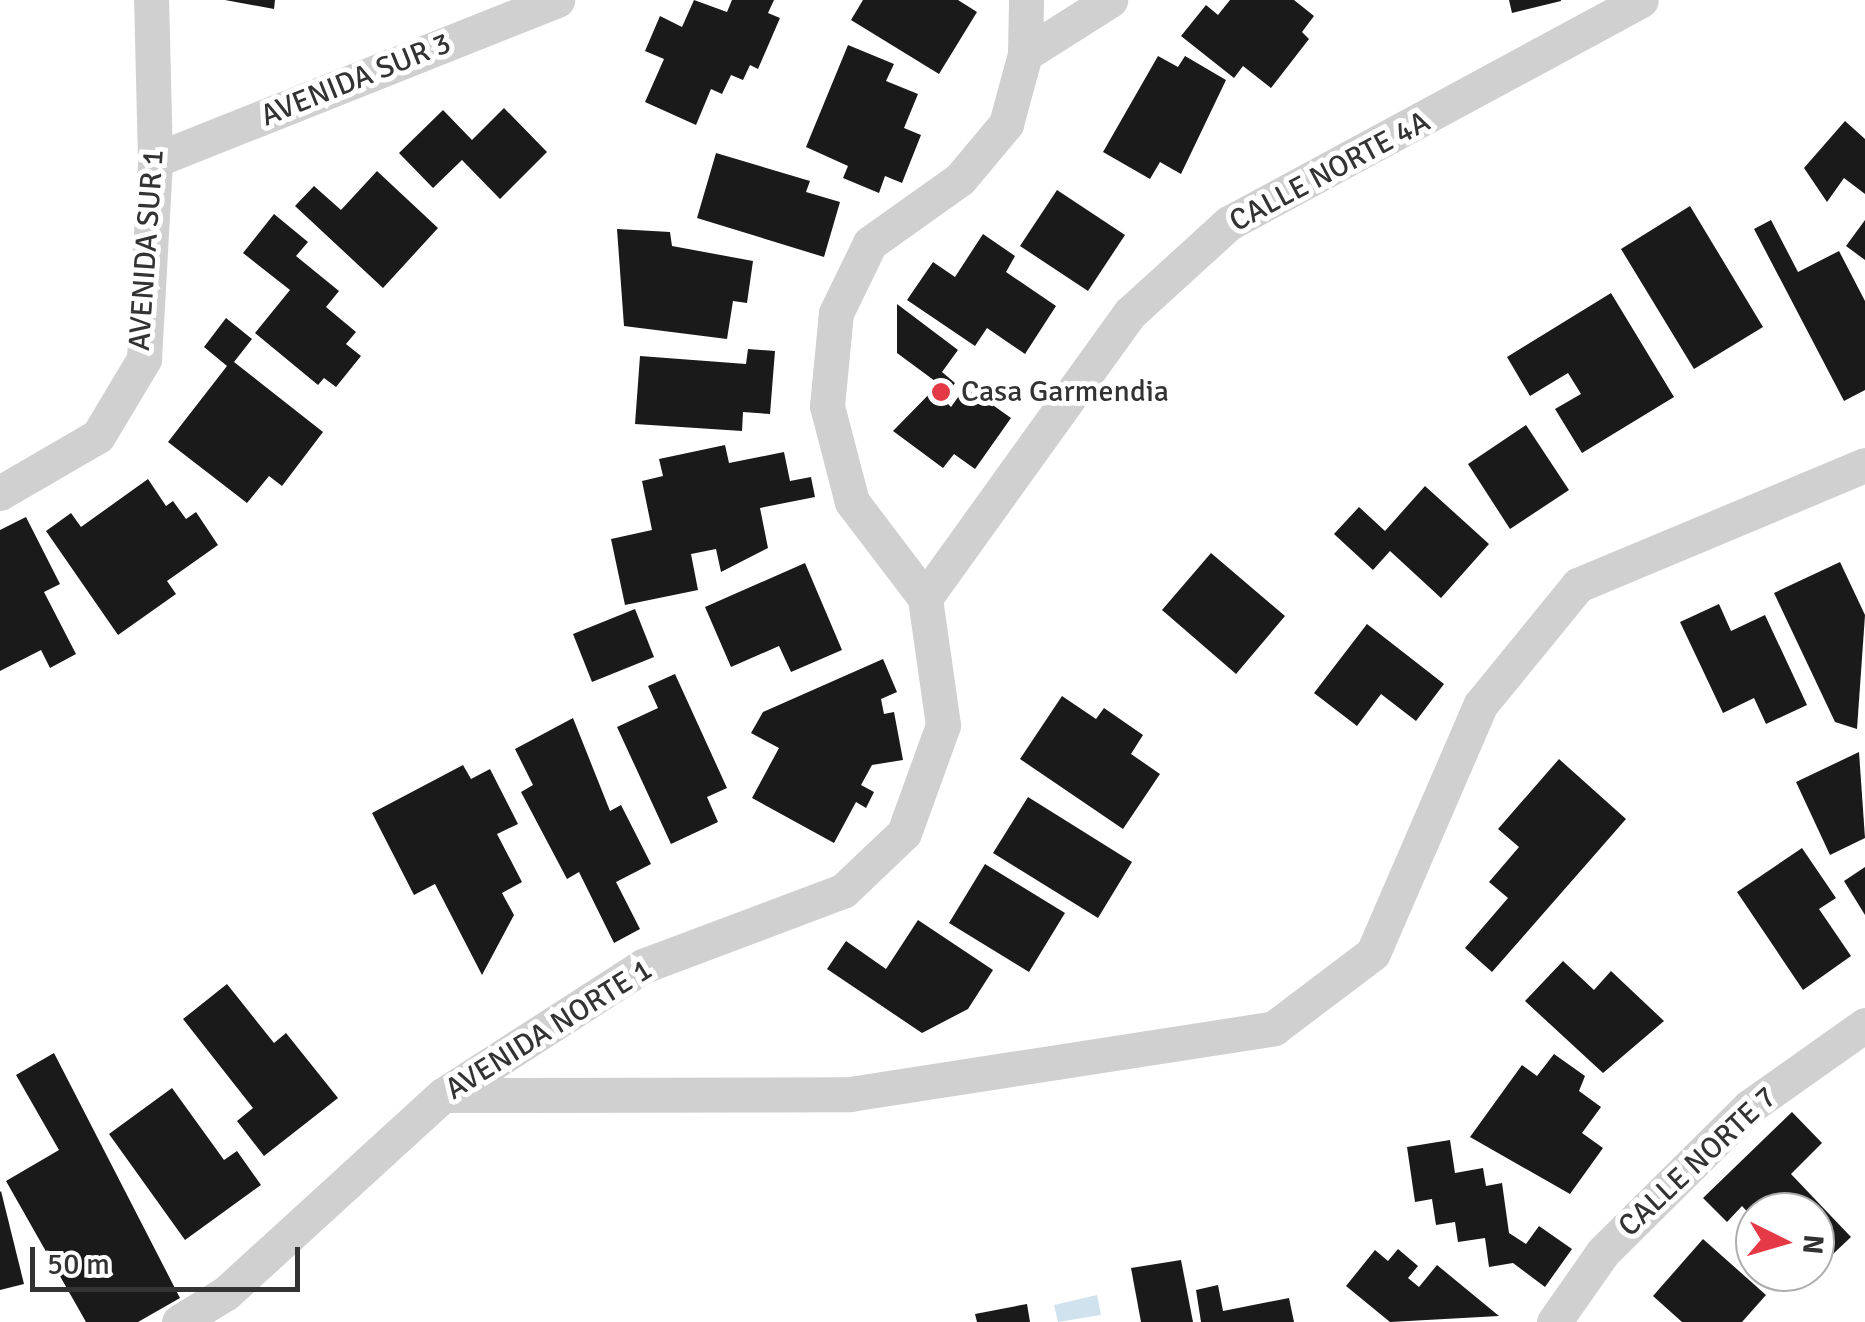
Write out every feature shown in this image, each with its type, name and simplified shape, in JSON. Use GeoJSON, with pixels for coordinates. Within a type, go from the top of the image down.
{"type":"FeatureCollection","features":[{"type":"Feature","properties":{"kind":"street","name":"AVENIDA SUR 1"},"geometry":{"type":"LineString","coordinates":[[0,493],[98,436],[144,359],[155,160],[150,0]]}},
{"type":"Feature","properties":{"kind":"street","name":"AVENIDA SUR 3"},"geometry":{"type":"LineString","coordinates":[[155,160],[557,0]]}},
{"type":"Feature","properties":{"kind":"street"},"geometry":{"type":"LineString","coordinates":[[925,598],[852,502],[827,406],[836,313],[870,243],[960,179],[1006,124],[1026,54],[1026,0]]}},
{"type":"Feature","properties":{"kind":"street"},"geometry":{"type":"LineString","coordinates":[[1026,54],[1110,0]]}},
{"type":"Feature","properties":{"kind":"street","name":"CALLE NORTE 4A"},"geometry":{"type":"LineString","coordinates":[[925,598],[1130,313],[1230,223],[1641,0]]}},
{"type":"Feature","properties":{"kind":"street"},"geometry":{"type":"LineString","coordinates":[[443,1095],[850,1094],[1274,1028],[1373,952],[1482,704],[1578,585],[1865,465]]}},
{"type":"Feature","properties":{"kind":"street","name":"AVENIDA NORTE 1"},"geometry":{"type":"LineString","coordinates":[[179,1322],[226,1293],[443,1095],[643,966],[843,891],[904,833],[943,725],[925,598]]}},
{"type":"Feature","properties":{"kind":"street","name":"CALLE NORTE 7"},"geometry":{"type":"LineString","coordinates":[[1554,1322],[1603,1252],[1749,1107],[1865,1025]]}},
{"type":"Feature","properties":{"kind":"water"},"geometry":{"type":"Polygon","coordinates":[[[1097,1295],[1101,1315],[1058,1322],[1054,1305],[1097,1295]]]}},
{"type":"Feature","properties":{"kind":"building"},"geometry":{"type":"Polygon","coordinates":[[[225,0],[275,0],[274,9],[225,0]]]}},
{"type":"Feature","properties":{"kind":"building"},"geometry":{"type":"Polygon","coordinates":[[[694,0],[727,12],[732,0],[774,0],[768,13],[780,18],[758,69],[750,65],[743,80],[731,75],[722,94],[711,89],[696,125],[645,102],[664,59],[645,51],[660,16],[682,27],[694,0]]]}},
{"type":"Feature","properties":{"kind":"building"},"geometry":{"type":"Polygon","coordinates":[[[863,0],[958,0],[977,12],[939,74],[851,20],[863,0]]]}},
{"type":"Feature","properties":{"kind":"building"},"geometry":{"type":"Polygon","coordinates":[[[1230,0],[1294,0],[1314,16],[1302,32],[1309,39],[1271,88],[1243,66],[1234,78],[1181,36],[1206,5],[1218,15],[1230,0]]]}},
{"type":"Feature","properties":{"kind":"building"},"geometry":{"type":"Polygon","coordinates":[[[1509,0],[1561,0],[1561,1],[1512,13],[1509,0]]]}},
{"type":"Feature","properties":{"kind":"building"},"geometry":{"type":"Polygon","coordinates":[[[848,45],[894,64],[886,81],[918,94],[904,128],[921,135],[902,183],[885,176],[879,193],[843,178],[848,166],[806,147],[848,45]]]}},
{"type":"Feature","properties":{"kind":"building"},"geometry":{"type":"Polygon","coordinates":[[[1158,56],[1178,67],[1185,56],[1226,80],[1181,174],[1160,162],[1150,179],[1103,152],[1158,56]]]}},
{"type":"Feature","properties":{"kind":"building"},"geometry":{"type":"Polygon","coordinates":[[[504,108],[547,152],[500,199],[462,160],[433,188],[399,153],[443,110],[472,140],[504,108]]]}},
{"type":"Feature","properties":{"kind":"building"},"geometry":{"type":"Polygon","coordinates":[[[1845,121],[1865,139],[1865,194],[1844,178],[1827,202],[1804,168],[1845,121]]]}},
{"type":"Feature","properties":{"kind":"building"},"geometry":{"type":"Polygon","coordinates":[[[716,153],[810,181],[806,192],[840,202],[824,257],[697,218],[716,153]]]}},
{"type":"Feature","properties":{"kind":"building"},"geometry":{"type":"Polygon","coordinates":[[[377,171],[438,228],[383,288],[295,206],[314,186],[341,210],[377,171]]]}},
{"type":"Feature","properties":{"kind":"building"},"geometry":{"type":"Polygon","coordinates":[[[1057,190],[1125,235],[1088,291],[1020,246],[1057,190]]]}},
{"type":"Feature","properties":{"kind":"building"},"geometry":{"type":"Polygon","coordinates":[[[1690,206],[1763,327],[1694,369],[1621,249],[1690,206]]]}},
{"type":"Feature","properties":{"kind":"building"},"geometry":{"type":"Polygon","coordinates":[[[274,214],[308,242],[296,256],[339,291],[326,307],[356,332],[346,344],[361,356],[336,387],[324,378],[318,385],[255,333],[290,290],[243,253],[274,214]]]}},
{"type":"Feature","properties":{"kind":"building"},"geometry":{"type":"Polygon","coordinates":[[[1771,220],[1798,272],[1839,251],[1865,301],[1865,390],[1844,401],[1754,229],[1771,220]]]}},
{"type":"Feature","properties":{"kind":"building"},"geometry":{"type":"Polygon","coordinates":[[[1865,220],[1865,260],[1846,246],[1865,220]]]}},
{"type":"Feature","properties":{"kind":"building"},"geometry":{"type":"Polygon","coordinates":[[[617,229],[670,232],[672,246],[753,261],[747,303],[733,301],[727,339],[624,326],[617,229]]]}},
{"type":"Feature","properties":{"kind":"building"},"geometry":{"type":"Polygon","coordinates":[[[983,234],[1015,256],[1006,272],[1056,306],[1025,354],[987,328],[975,346],[907,300],[933,262],[955,277],[983,234]]]}},
{"type":"Feature","properties":{"kind":"building"},"geometry":{"type":"Polygon","coordinates":[[[1611,293],[1674,397],[1582,453],[1555,409],[1581,394],[1568,373],[1530,396],[1507,357],[1611,293]]]}},
{"type":"Feature","properties":{"kind":"building","name":"Casa Garmendia"},"geometry":{"type":"Polygon","coordinates":[[[897,304],[958,350],[942,372],[955,383],[943,399],[951,407],[966,386],[1011,418],[975,469],[954,454],[943,468],[893,431],[939,384],[897,353],[897,304]]]}},
{"type":"Feature","properties":{"kind":"building"},"geometry":{"type":"Polygon","coordinates":[[[226,318],[252,339],[234,362],[323,432],[282,486],[269,476],[247,503],[168,442],[227,366],[204,347],[226,318]]]}},
{"type":"Feature","properties":{"kind":"building"},"geometry":{"type":"Polygon","coordinates":[[[748,349],[775,351],[770,414],[743,412],[742,431],[635,424],[640,356],[746,364],[748,349]]]}},
{"type":"Feature","properties":{"kind":"building"},"geometry":{"type":"Polygon","coordinates":[[[1526,425],[1569,490],[1510,529],[1468,464],[1526,425]]]}},
{"type":"Feature","properties":{"kind":"building"},"geometry":{"type":"Polygon","coordinates":[[[725,445],[729,463],[784,452],[790,481],[811,477],[815,497],[760,508],[768,548],[721,572],[716,549],[691,554],[698,590],[625,605],[611,539],[652,530],[642,481],[663,476],[659,459],[725,445]]]}},
{"type":"Feature","properties":{"kind":"building"},"geometry":{"type":"Polygon","coordinates":[[[148,479],[166,506],[173,501],[186,519],[196,512],[218,545],[167,581],[176,594],[118,635],[46,531],[71,513],[81,527],[148,479]]]}},
{"type":"Feature","properties":{"kind":"building"},"geometry":{"type":"Polygon","coordinates":[[[1425,486],[1489,544],[1441,598],[1390,551],[1373,570],[1334,534],[1359,507],[1385,531],[1425,486]]]}},
{"type":"Feature","properties":{"kind":"building"},"geometry":{"type":"Polygon","coordinates":[[[26,517],[60,584],[44,592],[76,654],[50,668],[41,650],[0,671],[0,530],[26,517]]]}},
{"type":"Feature","properties":{"kind":"building"},"geometry":{"type":"Polygon","coordinates":[[[1211,553],[1285,616],[1236,674],[1162,610],[1211,553]]]}},
{"type":"Feature","properties":{"kind":"building"},"geometry":{"type":"Polygon","coordinates":[[[1840,562],[1865,615],[1857,729],[1835,722],[1774,593],[1840,562]]]}},
{"type":"Feature","properties":{"kind":"building"},"geometry":{"type":"Polygon","coordinates":[[[805,563],[842,650],[791,672],[779,646],[731,667],[705,607],[805,563]]]}},
{"type":"Feature","properties":{"kind":"building"},"geometry":{"type":"Polygon","coordinates":[[[1719,604],[1731,631],[1765,615],[1807,705],[1766,724],[1754,698],[1723,713],[1680,622],[1719,604]]]}},
{"type":"Feature","properties":{"kind":"building"},"geometry":{"type":"Polygon","coordinates":[[[635,609],[654,657],[592,682],[573,634],[635,609]]]}},
{"type":"Feature","properties":{"kind":"building"},"geometry":{"type":"Polygon","coordinates":[[[1367,624],[1444,684],[1416,721],[1381,694],[1357,726],[1314,693],[1367,624]]]}},
{"type":"Feature","properties":{"kind":"building"},"geometry":{"type":"Polygon","coordinates":[[[883,659],[897,692],[881,699],[884,714],[894,712],[903,760],[872,765],[861,785],[874,792],[866,808],[856,802],[834,843],[752,798],[779,748],[751,733],[763,712],[883,659]]]}},
{"type":"Feature","properties":{"kind":"building"},"geometry":{"type":"Polygon","coordinates":[[[675,674],[727,788],[707,797],[718,822],[671,844],[617,727],[658,708],[648,686],[675,674]]]}},
{"type":"Feature","properties":{"kind":"building"},"geometry":{"type":"Polygon","coordinates":[[[1062,696],[1096,719],[1104,708],[1143,735],[1131,754],[1160,774],[1123,829],[1020,759],[1062,696]]]}},
{"type":"Feature","properties":{"kind":"building"},"geometry":{"type":"Polygon","coordinates":[[[573,718],[610,811],[621,805],[651,864],[616,882],[640,929],[614,943],[579,872],[567,879],[521,792],[533,785],[515,749],[573,718]]]}},
{"type":"Feature","properties":{"kind":"building"},"geometry":{"type":"Polygon","coordinates":[[[1859,752],[1865,838],[1830,855],[1796,782],[1859,752]]]}},
{"type":"Feature","properties":{"kind":"building"},"geometry":{"type":"Polygon","coordinates":[[[1559,759],[1626,819],[1492,972],[1465,948],[1508,898],[1489,882],[1519,847],[1498,829],[1559,759]]]}},
{"type":"Feature","properties":{"kind":"building"},"geometry":{"type":"Polygon","coordinates":[[[463,765],[471,779],[490,769],[518,824],[497,834],[522,882],[502,893],[514,915],[482,975],[435,884],[414,895],[372,813],[463,765]]]}},
{"type":"Feature","properties":{"kind":"building"},"geometry":{"type":"Polygon","coordinates":[[[1028,797],[1132,862],[1098,918],[993,853],[1028,797]]]}},
{"type":"Feature","properties":{"kind":"building"},"geometry":{"type":"Polygon","coordinates":[[[1802,848],[1836,898],[1819,909],[1851,956],[1803,990],[1737,892],[1802,848]]]}},
{"type":"Feature","properties":{"kind":"building"},"geometry":{"type":"Polygon","coordinates":[[[985,864],[1065,913],[1029,972],[949,923],[985,864]]]}},
{"type":"Feature","properties":{"kind":"building"},"geometry":{"type":"Polygon","coordinates":[[[1865,867],[1865,915],[1844,881],[1865,867]]]}},
{"type":"Feature","properties":{"kind":"building"},"geometry":{"type":"Polygon","coordinates":[[[918,920],[993,970],[968,1009],[922,1033],[827,969],[846,941],[886,969],[918,920]]]}},
{"type":"Feature","properties":{"kind":"building"},"geometry":{"type":"Polygon","coordinates":[[[1563,961],[1594,990],[1611,971],[1664,1021],[1603,1073],[1525,1001],[1563,961]]]}},
{"type":"Feature","properties":{"kind":"building"},"geometry":{"type":"Polygon","coordinates":[[[227,984],[274,1043],[286,1033],[338,1098],[264,1156],[237,1121],[253,1108],[183,1019],[227,984]]]}},
{"type":"Feature","properties":{"kind":"building"},"geometry":{"type":"Polygon","coordinates":[[[54,1053],[180,1298],[138,1322],[86,1322],[6,1181],[59,1150],[16,1075],[54,1053]]]}},
{"type":"Feature","properties":{"kind":"building"},"geometry":{"type":"Polygon","coordinates":[[[1554,1054],[1585,1076],[1579,1091],[1601,1107],[1582,1133],[1603,1148],[1570,1194],[1470,1137],[1522,1065],[1537,1076],[1554,1054]]]}},
{"type":"Feature","properties":{"kind":"building"},"geometry":{"type":"Polygon","coordinates":[[[172,1088],[224,1160],[237,1151],[261,1185],[185,1240],[109,1134],[172,1088]]]}},
{"type":"Feature","properties":{"kind":"building"},"geometry":{"type":"Polygon","coordinates":[[[1792,1112],[1822,1143],[1791,1174],[1808,1192],[1735,1192],[1735,1213],[1727,1222],[1703,1198],[1792,1112]]]}},
{"type":"Feature","properties":{"kind":"building"},"geometry":{"type":"Polygon","coordinates":[[[1450,1140],[1455,1173],[1483,1168],[1486,1186],[1502,1183],[1509,1233],[1526,1244],[1539,1226],[1572,1249],[1545,1287],[1513,1263],[1489,1267],[1485,1238],[1458,1242],[1455,1222],[1436,1225],[1432,1199],[1415,1202],[1407,1147],[1450,1140]]]}},
{"type":"Feature","properties":{"kind":"building"},"geometry":{"type":"Polygon","coordinates":[[[0,1192],[24,1284],[0,1290],[0,1192]]]}},
{"type":"Feature","properties":{"kind":"building"},"geometry":{"type":"Polygon","coordinates":[[[1835,1220],[1851,1237],[1835,1252],[1835,1220]]]}},
{"type":"Feature","properties":{"kind":"building"},"geometry":{"type":"Polygon","coordinates":[[[1703,1239],[1735,1267],[1735,1292],[1766,1295],[1742,1322],[1682,1322],[1653,1296],[1703,1239]]]}},
{"type":"Feature","properties":{"kind":"building"},"geometry":{"type":"Polygon","coordinates":[[[1398,1249],[1418,1266],[1408,1278],[1419,1287],[1437,1265],[1499,1316],[1390,1322],[1346,1286],[1375,1250],[1388,1261],[1398,1249]]]}},
{"type":"Feature","properties":{"kind":"building"},"geometry":{"type":"Polygon","coordinates":[[[1181,1260],[1193,1322],[1141,1322],[1131,1268],[1181,1260]]]}},
{"type":"Feature","properties":{"kind":"building"},"geometry":{"type":"Polygon","coordinates":[[[1218,1285],[1223,1311],[1289,1298],[1294,1322],[1201,1322],[1196,1290],[1218,1285]]]}},
{"type":"Feature","properties":{"kind":"building"},"geometry":{"type":"Polygon","coordinates":[[[1027,1304],[1030,1322],[977,1322],[975,1314],[1027,1304]]]}},
{"type":"Feature","properties":{"kind":"place","name":"Casa Garmendia"},"geometry":{"type":"Point","coordinates":[941,392]}}]}
